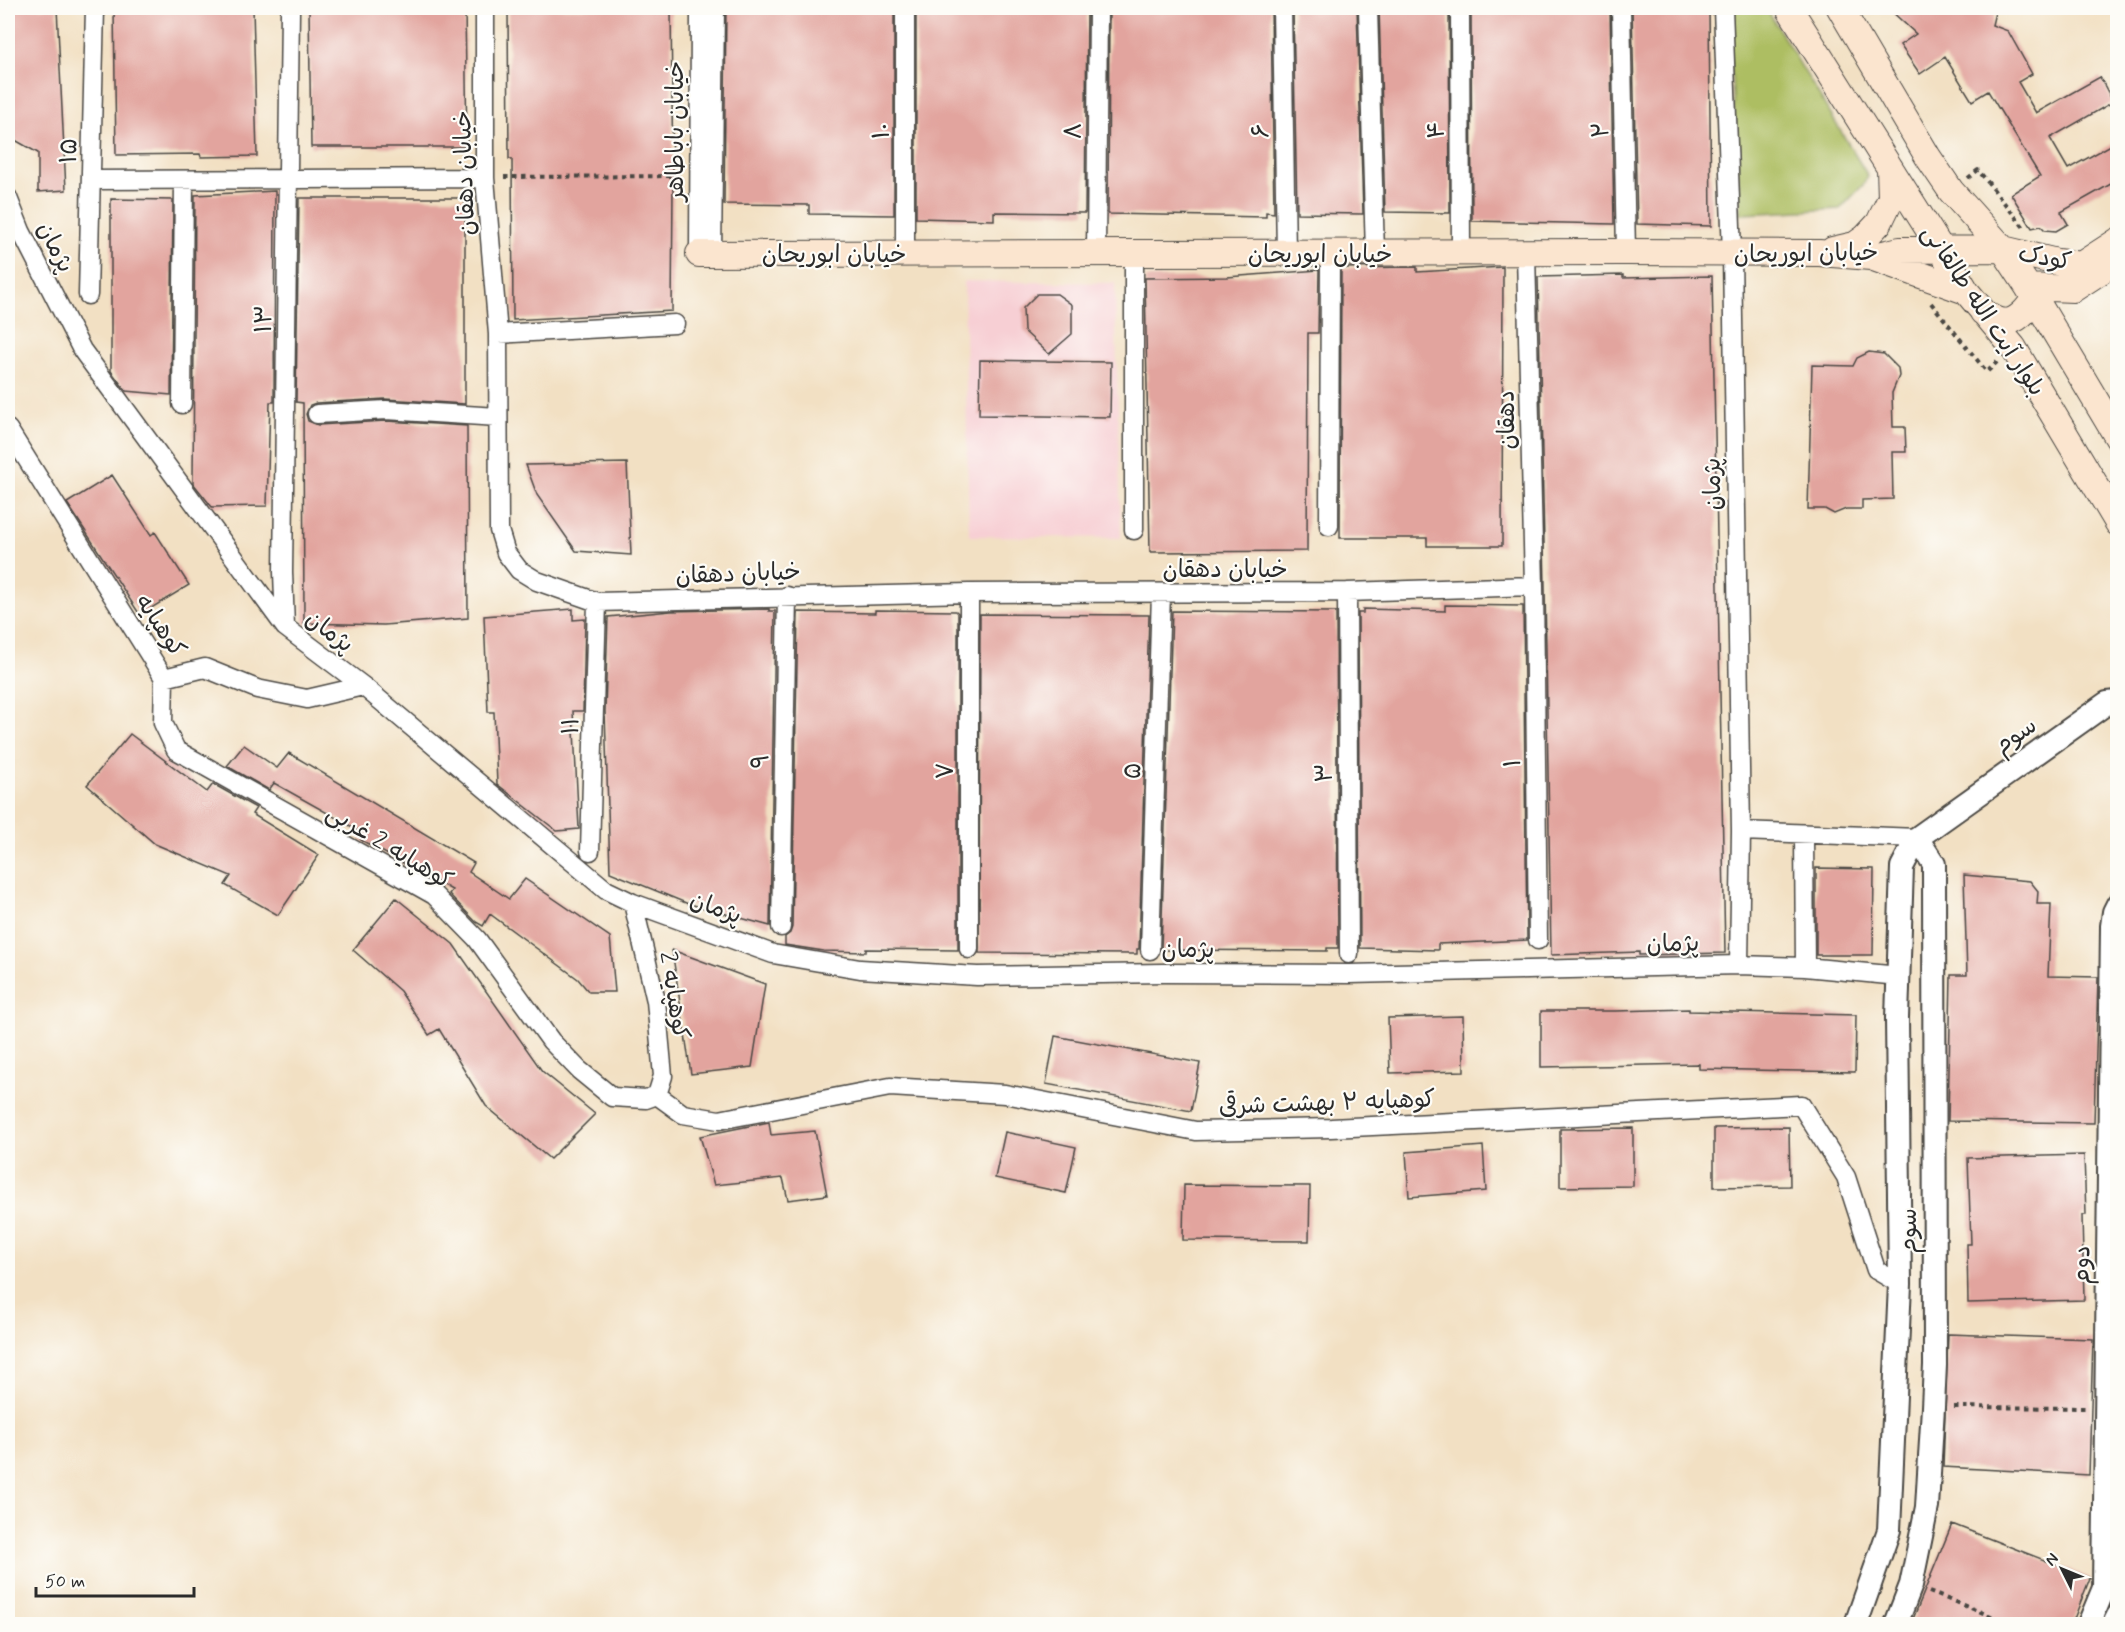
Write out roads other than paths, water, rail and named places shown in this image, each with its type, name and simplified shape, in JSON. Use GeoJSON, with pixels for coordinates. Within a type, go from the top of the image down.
{"type":"FeatureCollection","features":[{"type":"Feature","properties":{"kind":"main road","name":"بلوار آیت الله طالقانی"},"geometry":{"type":"LineString","coordinates":[[1789,8],[1966,291],[2013,346],[2118,523]]}},
{"type":"Feature","properties":{"kind":"main road","name":"بلوار آیت الله طالقانی"},"geometry":{"type":"LineString","coordinates":[[1840,8],[1922,147],[1951,191],[2002,249],[2031,292],[2118,438]]}},
{"type":"Feature","properties":{"kind":"main road"},"geometry":{"type":"LineString","coordinates":[[1819,253],[1855,245],[1875,228],[1891,198],[1890,168]]}},
{"type":"Feature","properties":{"kind":"main road","name":"کودک"},"geometry":{"type":"LineString","coordinates":[[1941,249],[2002,249],[2056,262],[2081,265],[2118,241]]}},
{"type":"Feature","properties":{"kind":"main road","name":"خیابان ابوریحان"},"geometry":{"type":"LineString","coordinates":[[705,254],[1626,252],[1819,253],[1871,257],[1900,250],[1941,249]]}},
{"type":"Feature","properties":{"kind":"main road"},"geometry":{"type":"LineString","coordinates":[[1871,257],[1966,291]]}},
{"type":"Feature","properties":{"kind":"main road","name":"کودک"},"geometry":{"type":"LineString","coordinates":[[2031,292],[2073,290],[2118,260]]}},
{"type":"Feature","properties":{"kind":"main road"},"geometry":{"type":"LineString","coordinates":[[1983,312],[2001,321],[2008,321],[2026,310],[2031,292]]}},
{"type":"Feature","properties":{"kind":"street","name":"۱۵"},"geometry":{"type":"LineString","coordinates":[[88,295],[96,8]]}},
{"type":"Feature","properties":{"kind":"street","name":"خیابان دهقان"},"geometry":{"type":"LineString","coordinates":[[485,8],[485,177],[498,333],[499,530],[506,554],[519,570],[537,581],[597,602],[969,592],[1347,592],[1534,586]]}},
{"type":"Feature","properties":{"kind":"street","name":"خیابان باباطاهر"},"geometry":{"type":"LineString","coordinates":[[700,8],[699,176],[705,254]]}},
{"type":"Feature","properties":{"kind":"street","name":"خیابان باباطاهر"},"geometry":{"type":"LineString","coordinates":[[705,254],[715,8]]}},
{"type":"Feature","properties":{"kind":"street","name":"۱۰"},"geometry":{"type":"LineString","coordinates":[[905,8],[906,254]]}},
{"type":"Feature","properties":{"kind":"street","name":"۸"},"geometry":{"type":"LineString","coordinates":[[1096,254],[1098,8]]}},
{"type":"Feature","properties":{"kind":"street","name":"۶"},"geometry":{"type":"LineString","coordinates":[[1281,8],[1286,254]]}},
{"type":"Feature","properties":{"kind":"street"},"geometry":{"type":"LineString","coordinates":[[1368,8],[1375,254]]}},
{"type":"Feature","properties":{"kind":"street","name":"۴"},"geometry":{"type":"LineString","coordinates":[[1460,8],[1461,252]]}},
{"type":"Feature","properties":{"kind":"street","name":"۲"},"geometry":{"type":"LineString","coordinates":[[1622,8],[1626,252]]}},
{"type":"Feature","properties":{"kind":"street","name":"پژمان"},"geometry":{"type":"LineString","coordinates":[[1723,8],[1732,254],[1741,831],[1739,965]]}},
{"type":"Feature","properties":{"kind":"street","name":"۱۳"},"geometry":{"type":"LineString","coordinates":[[285,627],[283,572],[290,11]]}},
{"type":"Feature","properties":{"kind":"street"},"geometry":{"type":"LineString","coordinates":[[91,180],[485,177]]}},
{"type":"Feature","properties":{"kind":"street"},"geometry":{"type":"LineString","coordinates":[[182,404],[184,180]]}},
{"type":"Feature","properties":{"kind":"street","name":"پژمان"},"geometry":{"type":"LineString","coordinates":[[8,198],[21,231],[82,350],[285,627],[363,686],[606,890],[633,903],[773,954],[860,969],[976,976],[1163,973],[1350,974],[1739,965],[1804,967],[1899,976]]}},
{"type":"Feature","properties":{"kind":"street","name":"دهقان"},"geometry":{"type":"LineString","coordinates":[[1526,253],[1534,586]]}},
{"type":"Feature","properties":{"kind":"street"},"geometry":{"type":"LineString","coordinates":[[1134,254],[1134,530]]}},
{"type":"Feature","properties":{"kind":"street"},"geometry":{"type":"LineString","coordinates":[[1329,526],[1330,254]]}},
{"type":"Feature","properties":{"kind":"street"},"geometry":{"type":"LineString","coordinates":[[498,333],[675,324]]}},
{"type":"Feature","properties":{"kind":"street"},"geometry":{"type":"LineString","coordinates":[[317,414],[386,410],[498,417]]}},
{"type":"Feature","properties":{"kind":"street","name":"کوهپایه"},"geometry":{"type":"LineString","coordinates":[[8,429],[164,678],[205,668],[257,689],[307,699],[363,686]]}},
{"type":"Feature","properties":{"kind":"street","name":"۱"},"geometry":{"type":"LineString","coordinates":[[1534,586],[1538,940]]}},
{"type":"Feature","properties":{"kind":"street","name":"۷"},"geometry":{"type":"LineString","coordinates":[[969,592],[969,949]]}},
{"type":"Feature","properties":{"kind":"street","name":"۳"},"geometry":{"type":"LineString","coordinates":[[1347,592],[1349,954]]}},
{"type":"Feature","properties":{"kind":"street","name":"۵"},"geometry":{"type":"LineString","coordinates":[[1150,950],[1161,593]]}},
{"type":"Feature","properties":{"kind":"street","name":"۹"},"geometry":{"type":"LineString","coordinates":[[781,927],[787,596]]}},
{"type":"Feature","properties":{"kind":"street","name":"۱۱"},"geometry":{"type":"LineString","coordinates":[[591,851],[597,602]]}},
{"type":"Feature","properties":{"kind":"street","name":"کوهپایه 2 غربی"},"geometry":{"type":"LineString","coordinates":[[164,678],[163,723],[176,750],[434,895],[477,939],[550,1041],[579,1070],[612,1097],[646,1100],[657,1095]]}},
{"type":"Feature","properties":{"kind":"street","name":"سوم"},"geometry":{"type":"LineString","coordinates":[[1856,1624],[1889,1530],[1900,1284],[1896,1018],[1902,867],[1917,838],[2107,703],[2118,702]]}},
{"type":"Feature","properties":{"kind":"street"},"geometry":{"type":"LineString","coordinates":[[1741,831],[1917,838]]}},
{"type":"Feature","properties":{"kind":"street"},"geometry":{"type":"LineString","coordinates":[[1804,835],[1804,967]]}},
{"type":"Feature","properties":{"kind":"street","name":"سوم"},"geometry":{"type":"LineString","coordinates":[[1896,1624],[1911,1585],[1927,1507],[1935,1365],[1934,864],[1917,838]]}},
{"type":"Feature","properties":{"kind":"street","name":"کوهپایه 2"},"geometry":{"type":"LineString","coordinates":[[633,903],[656,1000],[663,1076],[657,1095]]}},
{"type":"Feature","properties":{"kind":"street","name":"دوم"},"geometry":{"type":"LineString","coordinates":[[2089,1624],[2104,1588],[2112,927],[2114,912],[2118,904]]}},
{"type":"Feature","properties":{"kind":"street","name":"کوهپایه ۲ بهشت شرقی"},"geometry":{"type":"LineString","coordinates":[[657,1095],[682,1114],[719,1120],[890,1087],[1005,1094],[1196,1131],[1331,1128],[1801,1105],[1846,1177],[1876,1270],[1900,1284]]}},
{"type":"Feature","properties":{"kind":"street"},"geometry":{"type":"LineString","coordinates":[[2114,1624],[2118,1616]]}}]}
